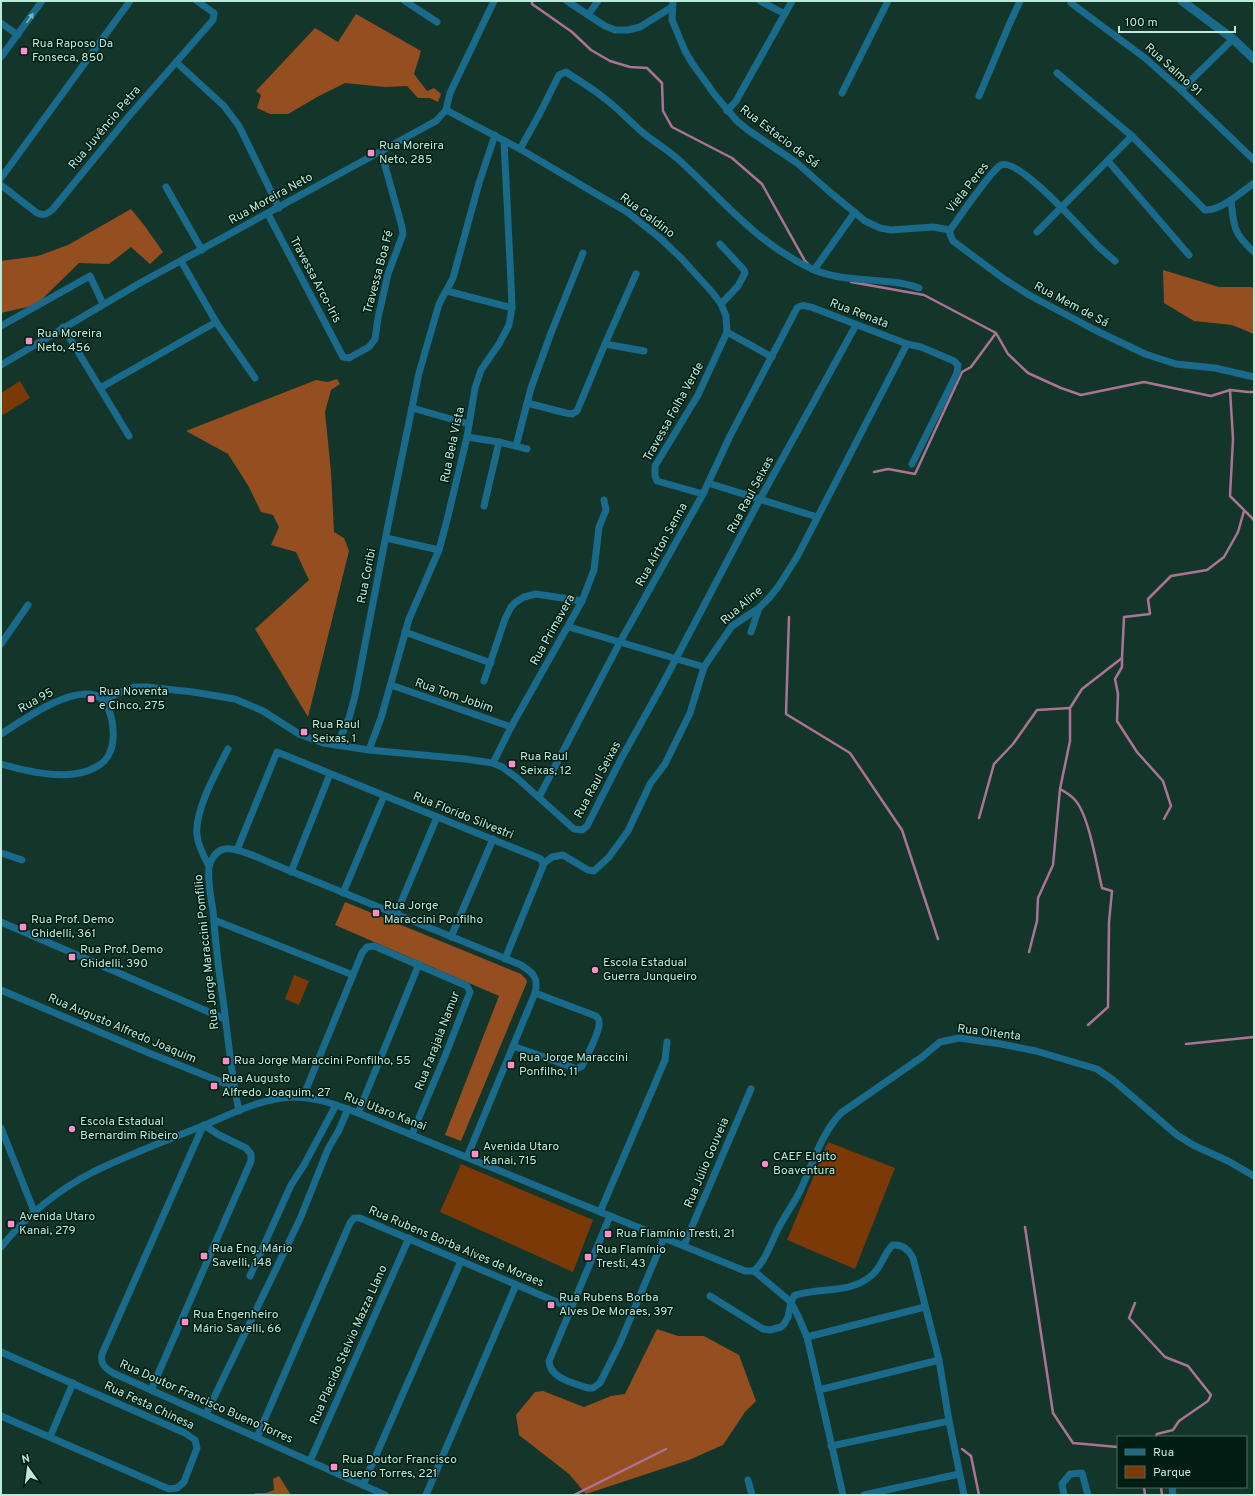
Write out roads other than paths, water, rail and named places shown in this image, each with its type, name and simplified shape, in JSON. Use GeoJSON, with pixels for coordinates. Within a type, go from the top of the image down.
{"type":"FeatureCollection","features":[{"type":"Feature","properties":{"kind":"street"},"geometry":{"type":"LineString","coordinates":[[1,58],[42,1]]}},
{"type":"Feature","properties":{"kind":"street"},"geometry":{"type":"LineString","coordinates":[[1,178],[130,1]]}},
{"type":"Feature","properties":{"kind":"street","name":"Rua Juvêncio Petra"},"geometry":{"type":"LineString","coordinates":[[1,185],[38,213],[42,215],[48,214],[129,116],[213,20],[214,13],[197,1]]}},
{"type":"Feature","properties":{"kind":"street"},"geometry":{"type":"LineString","coordinates":[[405,1],[437,22]]}},
{"type":"Feature","properties":{"kind":"street"},"geometry":{"type":"LineString","coordinates":[[446,110],[450,93],[494,1]]}},
{"type":"Feature","properties":{"kind":"street"},"geometry":{"type":"LineString","coordinates":[[567,1],[605,26],[615,30],[628,30],[640,27],[672,4]]}},
{"type":"Feature","properties":{"kind":"street"},"geometry":{"type":"LineString","coordinates":[[588,15],[598,1]]}},
{"type":"Feature","properties":{"kind":"street"},"geometry":{"type":"LineString","coordinates":[[760,1],[785,14]]}},
{"type":"Feature","properties":{"kind":"street"},"geometry":{"type":"LineString","coordinates":[[728,111],[736,101],[792,1]]}},
{"type":"Feature","properties":{"kind":"street"},"geometry":{"type":"LineString","coordinates":[[842,93],[888,1]]}},
{"type":"Feature","properties":{"kind":"street"},"geometry":{"type":"LineString","coordinates":[[980,96],[1020,1]]}},
{"type":"Feature","properties":{"kind":"street"},"geometry":{"type":"LineString","coordinates":[[1182,1],[1233,39],[1254,58]]}},
{"type":"Feature","properties":{"kind":"street","name":"Rua Salmo 91"},"geometry":{"type":"LineString","coordinates":[[1071,3],[1145,58],[1181,90],[1254,160]]}},
{"type":"Feature","properties":{"kind":"street","name":"Rua Estacio de Sá"},"geometry":{"type":"LineString","coordinates":[[672,4],[672,20],[685,51],[728,111],[748,130],[797,163],[865,221],[880,228],[891,230],[933,227],[950,230]]}},
{"type":"Feature","properties":{"kind":"street"},"geometry":{"type":"LineString","coordinates":[[1,23],[18,35]]}},
{"type":"Feature","properties":{"kind":"street"},"geometry":{"type":"LineString","coordinates":[[1181,90],[1233,39]]}},
{"type":"Feature","properties":{"kind":"street"},"geometry":{"type":"LineString","coordinates":[[176,62],[224,106],[239,126],[279,208]]}},
{"type":"Feature","properties":{"kind":"street"},"geometry":{"type":"LineString","coordinates":[[520,149],[559,75],[566,72],[604,98],[647,136],[678,159],[752,230],[789,258],[814,270],[848,278],[894,281],[919,288]]}},
{"type":"Feature","properties":{"kind":"street"},"geometry":{"type":"LineString","coordinates":[[1057,73],[1132,136],[1205,210],[1210,210],[1231,200],[1254,183]]}},
{"type":"Feature","properties":{"kind":"street","name":"Rua Galdino"},"geometry":{"type":"LineString","coordinates":[[446,110],[520,149],[627,212],[660,238],[682,259],[721,304],[726,316],[727,332]]}},
{"type":"Feature","properties":{"kind":"street","name":"Rua Moreira Neto"},"geometry":{"type":"LineString","coordinates":[[3,364],[103,304],[436,121],[446,110]]}},
{"type":"Feature","properties":{"kind":"street","name":"Rua Coribi"},"geometry":{"type":"LineString","coordinates":[[337,746],[349,718],[355,696],[419,373],[439,304],[453,278],[479,183],[495,135]]}},
{"type":"Feature","properties":{"kind":"street"},"geometry":{"type":"LineString","coordinates":[[1037,232],[1132,136]]}},
{"type":"Feature","properties":{"kind":"street","name":"Rua Bela Vista"},"geometry":{"type":"LineString","coordinates":[[369,750],[391,686],[405,632],[439,550],[467,437],[475,388],[481,370],[499,344],[509,325],[512,308],[504,141]]}},
{"type":"Feature","properties":{"kind":"street","name":"Travessa Boa Fé"},"geometry":{"type":"LineString","coordinates":[[343,357],[349,358],[369,347],[375,339],[388,274],[403,234],[381,151]]}},
{"type":"Feature","properties":{"kind":"street"},"geometry":{"type":"LineString","coordinates":[[1108,161],[1189,256]]}},
{"type":"Feature","properties":{"kind":"street","name":"Viela Peres"},"geometry":{"type":"LineString","coordinates":[[950,230],[982,186],[998,168],[1007,164],[1036,184],[1062,207]]}},
{"type":"Feature","properties":{"kind":"street"},"geometry":{"type":"LineString","coordinates":[[166,188],[202,250]]}},
{"type":"Feature","properties":{"kind":"street"},"geometry":{"type":"LineString","coordinates":[[1231,200],[1234,226],[1237,234],[1254,252]]}},
{"type":"Feature","properties":{"kind":"street"},"geometry":{"type":"LineString","coordinates":[[1062,207],[1098,246],[1115,261]]}},
{"type":"Feature","properties":{"kind":"street"},"geometry":{"type":"LineString","coordinates":[[814,270],[855,212]]}},
{"type":"Feature","properties":{"kind":"street","name":"Travessa Arco-Iris"},"geometry":{"type":"LineString","coordinates":[[268,214],[343,357]]}},
{"type":"Feature","properties":{"kind":"street","name":"Rua Mem de Sá"},"geometry":{"type":"LineString","coordinates":[[950,230],[953,240],[1004,279],[1029,295],[1144,354],[1176,364],[1202,366],[1254,377]]}},
{"type":"Feature","properties":{"kind":"street"},"geometry":{"type":"LineString","coordinates":[[720,244],[744,270],[745,273],[738,286],[721,304]]}},
{"type":"Feature","properties":{"kind":"street"},"geometry":{"type":"LineString","coordinates":[[516,446],[528,403],[551,333],[583,253]]}},
{"type":"Feature","properties":{"kind":"street"},"geometry":{"type":"LineString","coordinates":[[181,261],[216,322],[255,378]]}},
{"type":"Feature","properties":{"kind":"street"},"geometry":{"type":"LineString","coordinates":[[528,403],[566,414],[572,414],[577,411],[636,274]]}},
{"type":"Feature","properties":{"kind":"street"},"geometry":{"type":"LineString","coordinates":[[1,326],[90,276],[103,304]]}},
{"type":"Feature","properties":{"kind":"street"},"geometry":{"type":"LineString","coordinates":[[447,291],[512,308]]}},
{"type":"Feature","properties":{"kind":"street","name":"Rua Renata"},"geometry":{"type":"LineString","coordinates":[[803,305],[907,344],[921,347],[954,361],[958,365],[957,373],[912,464]]}},
{"type":"Feature","properties":{"kind":"street","name":"Rua Aírton Senna"},"geometry":{"type":"LineString","coordinates":[[539,797],[620,642],[703,494],[730,436],[797,308],[803,305]]}},
{"type":"Feature","properties":{"kind":"street"},"geometry":{"type":"LineString","coordinates":[[100,388],[216,322]]}},
{"type":"Feature","properties":{"kind":"street","name":"Rua Raul Seixas"},"geometry":{"type":"LineString","coordinates":[[102,700],[134,687],[193,692],[235,699],[263,711],[308,738],[337,746],[493,763],[502,767],[517,778],[574,829],[579,831],[585,829],[760,499],[856,325]]}},
{"type":"Feature","properties":{"kind":"street"},"geometry":{"type":"LineString","coordinates":[[63,328],[129,436]]}},
{"type":"Feature","properties":{"kind":"street"},"geometry":{"type":"LineString","coordinates":[[727,332],[772,357]]}},
{"type":"Feature","properties":{"kind":"street","name":"Travessa Folha Verde"},"geometry":{"type":"LineString","coordinates":[[703,494],[657,481],[655,476],[655,466],[698,396],[727,332]]}},
{"type":"Feature","properties":{"kind":"street"},"geometry":{"type":"LineString","coordinates":[[605,344],[644,351]]}},
{"type":"Feature","properties":{"kind":"street","name":"Rua Aline"},"geometry":{"type":"LineString","coordinates":[[543,864],[552,857],[563,855],[588,870],[594,871],[599,868],[620,843],[628,831],[650,784],[665,764],[690,713],[704,667],[732,626],[759,608],[778,587],[797,557],[907,344]]}},
{"type":"Feature","properties":{"kind":"street"},"geometry":{"type":"LineString","coordinates":[[1,355],[3,364]]}},
{"type":"Feature","properties":{"kind":"street"},"geometry":{"type":"LineString","coordinates":[[412,408],[469,424]]}},
{"type":"Feature","properties":{"kind":"street"},"geometry":{"type":"LineString","coordinates":[[467,437],[499,442],[527,449]]}},
{"type":"Feature","properties":{"kind":"street"},"geometry":{"type":"LineString","coordinates":[[484,506],[499,442]]}},
{"type":"Feature","properties":{"kind":"street"},"geometry":{"type":"LineString","coordinates":[[708,483],[817,516]]}},
{"type":"Feature","properties":{"kind":"street","name":"Rua Primavera"},"geometry":{"type":"LineString","coordinates":[[493,763],[511,727],[582,601],[594,570],[599,527],[606,510],[604,500]]}},
{"type":"Feature","properties":{"kind":"street"},"geometry":{"type":"LineString","coordinates":[[386,538],[439,550]]}},
{"type":"Feature","properties":{"kind":"street"},"geometry":{"type":"LineString","coordinates":[[484,681],[505,619],[511,607],[516,602],[524,597],[536,594],[582,601]]}},
{"type":"Feature","properties":{"kind":"street"},"geometry":{"type":"LineString","coordinates":[[1,644],[28,605]]}},
{"type":"Feature","properties":{"kind":"street"},"geometry":{"type":"LineString","coordinates":[[751,632],[759,608]]}},
{"type":"Feature","properties":{"kind":"street"},"geometry":{"type":"LineString","coordinates":[[568,627],[675,660],[704,667]]}},
{"type":"Feature","properties":{"kind":"street"},"geometry":{"type":"LineString","coordinates":[[405,632],[491,662]]}},
{"type":"Feature","properties":{"kind":"street","name":"Rua Tom Jobim"},"geometry":{"type":"LineString","coordinates":[[391,686],[511,727]]}},
{"type":"Feature","properties":{"kind":"street","name":"Rua 95"},"geometry":{"type":"LineString","coordinates":[[1,734],[51,704],[65,698],[80,695],[95,695],[102,700]]}},
{"type":"Feature","properties":{"kind":"street"},"geometry":{"type":"LineString","coordinates":[[1,764],[52,775],[78,773],[95,768],[104,762],[110,751],[113,734],[111,716],[107,706],[102,700]]}},
{"type":"Feature","properties":{"kind":"street"},"geometry":{"type":"LineString","coordinates":[[209,866],[201,850],[197,837],[197,822],[214,777],[228,749]]}},
{"type":"Feature","properties":{"kind":"street","name":"Rua Florido Silvestri"},"geometry":{"type":"LineString","coordinates":[[270,749],[541,859],[543,864]]}},
{"type":"Feature","properties":{"kind":"street"},"geometry":{"type":"LineString","coordinates":[[237,850],[277,752]]}},
{"type":"Feature","properties":{"kind":"street"},"geometry":{"type":"LineString","coordinates":[[291,872],[330,774]]}},
{"type":"Feature","properties":{"kind":"street"},"geometry":{"type":"LineString","coordinates":[[343,893],[384,796]]}},
{"type":"Feature","properties":{"kind":"street"},"geometry":{"type":"LineString","coordinates":[[396,914],[437,817]]}},
{"type":"Feature","properties":{"kind":"street"},"geometry":{"type":"LineString","coordinates":[[451,937],[493,839]]}},
{"type":"Feature","properties":{"kind":"street","name":"Rua Jorge Maraccini Pomfilio"},"geometry":{"type":"LineString","coordinates":[[239,1111],[234,1087],[215,938],[209,866],[212,859],[220,850],[231,849],[237,850],[521,965],[535,976],[537,985],[535,993],[467,1157]]}},
{"type":"Feature","properties":{"kind":"street"},"geometry":{"type":"LineString","coordinates":[[1,853],[22,860]]}},
{"type":"Feature","properties":{"kind":"street"},"geometry":{"type":"LineString","coordinates":[[505,959],[543,864]]}},
{"type":"Feature","properties":{"kind":"street"},"geometry":{"type":"LineString","coordinates":[[214,920],[353,975]]}},
{"type":"Feature","properties":{"kind":"street"},"geometry":{"type":"LineString","coordinates":[[1,922],[225,1019]]}},
{"type":"Feature","properties":{"kind":"street","name":"Rua Farajala Namur"},"geometry":{"type":"LineString","coordinates":[[303,1097],[362,953],[370,946],[419,964],[466,986],[470,992],[412,1134]]}},
{"type":"Feature","properties":{"kind":"street"},"geometry":{"type":"LineString","coordinates":[[358,1113],[419,964]]}},
{"type":"Feature","properties":{"kind":"street","name":"Rua Augusto Alfredo Joaquim"},"geometry":{"type":"LineString","coordinates":[[1,990],[149,1053],[234,1087]]}},
{"type":"Feature","properties":{"kind":"street"},"geometry":{"type":"LineString","coordinates":[[512,1046],[577,1069],[582,1066],[585,1060],[599,1026],[599,1019],[596,1016],[535,993]]}},
{"type":"Feature","properties":{"kind":"street","name":"Rua Oitenta"},"geometry":{"type":"LineString","coordinates":[[754,1271],[762,1262],[783,1219],[800,1191],[827,1130],[834,1120],[841,1113],[922,1057],[940,1042],[951,1039],[966,1039],[1036,1051],[1097,1069],[1113,1080],[1177,1134],[1193,1145],[1254,1176]]}},
{"type":"Feature","properties":{"kind":"street"},"geometry":{"type":"LineString","coordinates":[[600,1212],[665,1060],[667,1042]]}},
{"type":"Feature","properties":{"kind":"street","name":"Rua Júlio Gouveia"},"geometry":{"type":"LineString","coordinates":[[684,1245],[750,1089]]}},
{"type":"Feature","properties":{"kind":"street","name":"Rua Utaro Kanai"},"geometry":{"type":"LineString","coordinates":[[1,1247],[34,1211],[60,1191],[93,1172],[239,1111],[274,1100],[303,1097],[348,1109],[684,1245],[744,1271],[754,1271]]}},
{"type":"Feature","properties":{"kind":"street"},"geometry":{"type":"LineString","coordinates":[[250,1276],[291,1185],[304,1165],[336,1105]]}},
{"type":"Feature","properties":{"kind":"street"},"geometry":{"type":"LineString","coordinates":[[206,1414],[300,1219],[328,1149],[339,1130],[348,1109]]}},
{"type":"Feature","properties":{"kind":"street"},"geometry":{"type":"LineString","coordinates":[[151,1390],[251,1161],[251,1154],[246,1148],[219,1135],[203,1125]]}},
{"type":"Feature","properties":{"kind":"street","name":"Rua Doutor Francisco Bueno Torres"},"geometry":{"type":"LineString","coordinates":[[203,1125],[102,1354],[102,1362],[106,1368],[151,1390],[385,1495]]}},
{"type":"Feature","properties":{"kind":"street"},"geometry":{"type":"LineString","coordinates":[[1,1128],[34,1211]]}},
{"type":"Feature","properties":{"kind":"street"},"geometry":{"type":"LineString","coordinates":[[610,1216],[549,1361],[549,1367],[557,1376],[588,1388],[593,1388],[600,1383],[620,1343],[664,1238]]}},
{"type":"Feature","properties":{"kind":"street","name":"Rua Rubens Borba Alves de Moraes"},"geometry":{"type":"LineString","coordinates":[[256,1436],[352,1220],[357,1217],[571,1308]]}},
{"type":"Feature","properties":{"kind":"street","name":"Rua Placido Stelvio Mazza Llano"},"geometry":{"type":"LineString","coordinates":[[310,1461],[409,1238]]}},
{"type":"Feature","properties":{"kind":"street"},"geometry":{"type":"LineString","coordinates":[[710,1296],[763,1329],[770,1330],[781,1327],[784,1324],[788,1317],[791,1302],[794,1296],[798,1294],[840,1289],[864,1281],[879,1268],[890,1247],[895,1244],[908,1249],[913,1258],[940,1360],[949,1421],[964,1495]]}},
{"type":"Feature","properties":{"kind":"street"},"geometry":{"type":"LineString","coordinates":[[363,1485],[461,1261]]}},
{"type":"Feature","properties":{"kind":"street"},"geometry":{"type":"LineString","coordinates":[[754,1271],[791,1302],[807,1337],[843,1495]]}},
{"type":"Feature","properties":{"kind":"street"},"geometry":{"type":"LineString","coordinates":[[426,1495],[516,1285]]}},
{"type":"Feature","properties":{"kind":"street"},"geometry":{"type":"LineString","coordinates":[[807,1337],[925,1307]]}},
{"type":"Feature","properties":{"kind":"street","name":"Rua Festa Chinesa"},"geometry":{"type":"LineString","coordinates":[[1,1352],[191,1436],[195,1440],[197,1448],[187,1476],[181,1486],[169,1489],[1,1416]]}},
{"type":"Feature","properties":{"kind":"street"},"geometry":{"type":"LineString","coordinates":[[819,1390],[940,1360]]}},
{"type":"Feature","properties":{"kind":"street"},"geometry":{"type":"LineString","coordinates":[[50,1437],[74,1383]]}},
{"type":"Feature","properties":{"kind":"street"},"geometry":{"type":"LineString","coordinates":[[832,1446],[949,1421]]}},
{"type":"Feature","properties":{"kind":"street"},"geometry":{"type":"LineString","coordinates":[[1064,1495],[1062,1484],[1070,1474],[1082,1473],[1088,1495]]}},
{"type":"Feature","properties":{"kind":"street"},"geometry":{"type":"LineString","coordinates":[[864,1495],[959,1474]]}},
{"type":"Feature","properties":{"kind":"street"},"geometry":{"type":"LineString","coordinates":[[748,1480],[752,1495]]}},
{"type":"Feature","properties":{"kind":"waterway"},"geometry":{"type":"LineString","coordinates":[[532,1],[532,4],[572,32],[591,50],[610,61],[630,67],[647,68],[662,83],[663,111],[672,127],[732,158],[762,184],[808,264]]}},
{"type":"Feature","properties":{"kind":"waterway"},"geometry":{"type":"LineString","coordinates":[[851,282],[924,295],[996,333],[1008,354],[1028,373],[1061,388],[1081,395],[1144,382],[1211,396],[1230,390],[1254,392]]}},
{"type":"Feature","properties":{"kind":"waterway"},"geometry":{"type":"LineString","coordinates":[[874,472],[888,469],[915,474],[962,372],[971,367],[996,333]]}},
{"type":"Feature","properties":{"kind":"waterway"},"geometry":{"type":"LineString","coordinates":[[1230,390],[1233,439],[1230,496],[1254,520]]}},
{"type":"Feature","properties":{"kind":"waterway"},"geometry":{"type":"LineString","coordinates":[[1029,952],[1037,921],[1038,898],[1053,865],[1060,789],[1070,741],[1070,708],[1082,689],[1122,658],[1124,617],[1150,614],[1148,599],[1171,576],[1207,570],[1224,557],[1238,532],[1244,511]]}},
{"type":"Feature","properties":{"kind":"waterway"},"geometry":{"type":"LineString","coordinates":[[789,617],[786,714],[850,753],[902,830],[938,939]]}},
{"type":"Feature","properties":{"kind":"waterway"},"geometry":{"type":"LineString","coordinates":[[1122,658],[1122,667],[1115,679],[1118,694],[1117,721],[1137,752],[1163,781],[1171,806],[1164,819]]}},
{"type":"Feature","properties":{"kind":"waterway"},"geometry":{"type":"LineString","coordinates":[[979,818],[994,764],[1013,744],[1037,710],[1070,708]]}},
{"type":"Feature","properties":{"kind":"waterway"},"geometry":{"type":"LineString","coordinates":[[1060,789],[1072,797],[1080,807],[1088,829],[1102,888],[1112,891],[1109,922],[1108,1007],[1088,1025]]}},
{"type":"Feature","properties":{"kind":"waterway"},"geometry":{"type":"LineString","coordinates":[[1186,1044],[1254,1037]]}},
{"type":"Feature","properties":{"kind":"waterway"},"geometry":{"type":"LineString","coordinates":[[1025,1227],[1053,1413],[1073,1443],[1117,1447]]}},
{"type":"Feature","properties":{"kind":"waterway"},"geometry":{"type":"LineString","coordinates":[[1135,1303],[1129,1318],[1165,1357],[1188,1366],[1211,1395],[1208,1401],[1179,1421],[1173,1430],[1157,1434],[1156,1436]]}},
{"type":"Feature","properties":{"kind":"waterway"},"geometry":{"type":"LineString","coordinates":[[574,1495],[666,1449]]}},
{"type":"Feature","properties":{"kind":"waterway"},"geometry":{"type":"LineString","coordinates":[[962,1449],[971,1456],[979,1495]]}},
{"type":"Feature","properties":{"kind":"waterway"},"geometry":{"type":"LineString","coordinates":[[1144,1488],[1145,1495]]}},
{"type":"Feature","properties":{"kind":"waterway"},"geometry":{"type":"LineString","coordinates":[[1161,1488],[1162,1495]]}},
{"type":"Feature","properties":{"kind":"place","name":"Rua Raposo Da Fonseca, 850"},"geometry":{"type":"Point","coordinates":[24,51]}},
{"type":"Feature","properties":{"kind":"place","name":"Rua Moreira Neto, 285"},"geometry":{"type":"Point","coordinates":[371,153]}},
{"type":"Feature","properties":{"kind":"place","name":"Rua Moreira Neto, 456"},"geometry":{"type":"Point","coordinates":[29,341]}},
{"type":"Feature","properties":{"kind":"place","name":"Rua Noventa e Cinco, 275"},"geometry":{"type":"Point","coordinates":[91,699]}},
{"type":"Feature","properties":{"kind":"place","name":"Rua Raul Seixas, 1"},"geometry":{"type":"Point","coordinates":[304,732]}},
{"type":"Feature","properties":{"kind":"place","name":"Rua Raul Seixas, 12"},"geometry":{"type":"Point","coordinates":[512,764]}},
{"type":"Feature","properties":{"kind":"place","name":"Rua Jorge Maraccini Ponfilho"},"geometry":{"type":"Point","coordinates":[376,913]}},
{"type":"Feature","properties":{"kind":"place","name":"Rua Prof. Demo Ghidelli, 361"},"geometry":{"type":"Point","coordinates":[23,927]}},
{"type":"Feature","properties":{"kind":"place","name":"Rua Prof. Demo Ghidelli, 390"},"geometry":{"type":"Point","coordinates":[72,957]}},
{"type":"Feature","properties":{"kind":"place","name":"Escola Estadual Guerra Junqueiro"},"geometry":{"type":"Point","coordinates":[595,970]}},
{"type":"Feature","properties":{"kind":"place","name":"Rua Jorge Maraccini Ponfilho, 55"},"geometry":{"type":"Point","coordinates":[226,1061]}},
{"type":"Feature","properties":{"kind":"place","name":"Rua Jorge Maraccini Ponfilho, 11"},"geometry":{"type":"Point","coordinates":[511,1065]}},
{"type":"Feature","properties":{"kind":"place","name":"Rua Augusto Alfredo Joaquim, 27"},"geometry":{"type":"Point","coordinates":[214,1086]}},
{"type":"Feature","properties":{"kind":"place","name":"Escola Estadual Bernardim Ribeiro"},"geometry":{"type":"Point","coordinates":[72,1129]}},
{"type":"Feature","properties":{"kind":"place","name":"Avenida Utaro Kanai, 715"},"geometry":{"type":"Point","coordinates":[475,1154]}},
{"type":"Feature","properties":{"kind":"place","name":"CAEF Elgito Boaventura"},"geometry":{"type":"Point","coordinates":[765,1164]}},
{"type":"Feature","properties":{"kind":"place","name":"Avenida Utaro Kanai, 279"},"geometry":{"type":"Point","coordinates":[11,1224]}},
{"type":"Feature","properties":{"kind":"place","name":"Rua Flamínio Tresti, 21"},"geometry":{"type":"Point","coordinates":[608,1234]}},
{"type":"Feature","properties":{"kind":"place","name":"Rua Eng. Mário Savelli, 148"},"geometry":{"type":"Point","coordinates":[204,1256]}},
{"type":"Feature","properties":{"kind":"place","name":"Rua Flamínio Tresti, 43"},"geometry":{"type":"Point","coordinates":[588,1257]}},
{"type":"Feature","properties":{"kind":"place","name":"Rua Rubens Borba Alves De Moraes, 397"},"geometry":{"type":"Point","coordinates":[551,1305]}},
{"type":"Feature","properties":{"kind":"place","name":"Rua Engenheiro Mário Savelli, 66"},"geometry":{"type":"Point","coordinates":[185,1322]}},
{"type":"Feature","properties":{"kind":"place","name":"Rua Doutor Francisco Bueno Torres, 221"},"geometry":{"type":"Point","coordinates":[334,1467]}}]}
